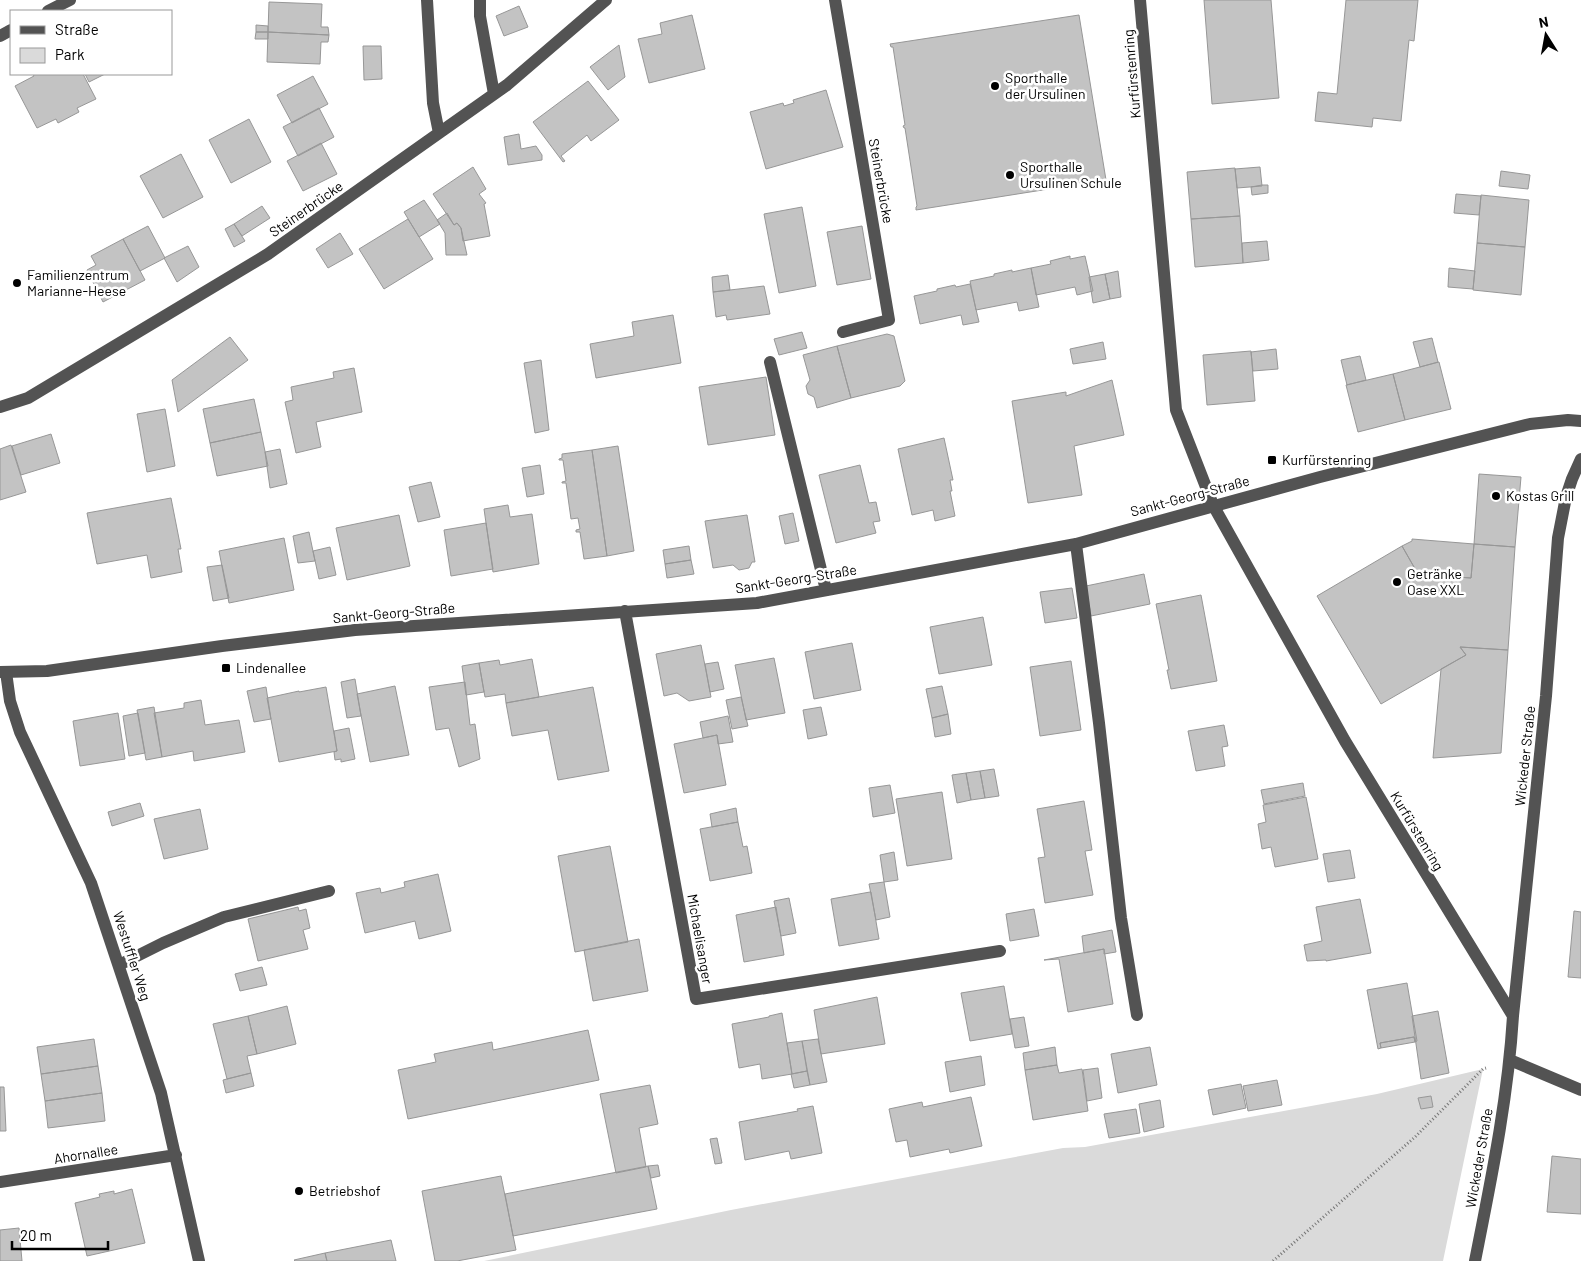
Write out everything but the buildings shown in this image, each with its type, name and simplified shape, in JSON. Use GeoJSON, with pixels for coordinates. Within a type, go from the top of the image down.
{"type":"FeatureCollection","features":[{"type":"Feature","properties":{"kind":"street"},"geometry":{"type":"LineString","coordinates":[[50,10],[70,0]]}},
{"type":"Feature","properties":{"kind":"street"},"geometry":{"type":"LineString","coordinates":[[427,0],[433,103],[439,133]]}},
{"type":"Feature","properties":{"kind":"street"},"geometry":{"type":"LineString","coordinates":[[480,0],[480,16],[494,94]]}},
{"type":"Feature","properties":{"kind":"street","name":"Steinerbrücke"},"geometry":{"type":"LineString","coordinates":[[0,408],[28,398],[268,254],[507,85],[606,0]]}},
{"type":"Feature","properties":{"kind":"street","name":"Steinerbrücke"},"geometry":{"type":"LineString","coordinates":[[835,0],[889,320],[843,332]]}},
{"type":"Feature","properties":{"kind":"street","name":"Kurfürstenring"},"geometry":{"type":"LineString","coordinates":[[1140,0],[1176,410],[1213,506],[1345,741],[1513,1016]]}},
{"type":"Feature","properties":{"kind":"street"},"geometry":{"type":"LineString","coordinates":[[770,362],[826,590]]}},
{"type":"Feature","properties":{"kind":"street","name":"Sankt-Georg-Straße"},"geometry":{"type":"LineString","coordinates":[[3,672],[47,671],[222,646],[355,630],[758,603],[1076,544],[1213,506],[1530,424],[1568,420],[1581,421]]}},
{"type":"Feature","properties":{"kind":"street","name":"Wickeder Straße"},"geometry":{"type":"LineString","coordinates":[[1475,1261],[1494,1164],[1510,1060],[1546,696],[1558,538],[1566,497],[1581,459]]}},
{"type":"Feature","properties":{"kind":"street"},"geometry":{"type":"LineString","coordinates":[[1076,544],[1121,918],[1137,1015]]}},
{"type":"Feature","properties":{"kind":"street","name":"Michaelisanger"},"geometry":{"type":"LineString","coordinates":[[624,611],[696,999],[1000,951]]}},
{"type":"Feature","properties":{"kind":"street","name":"Westuffler Weg"},"geometry":{"type":"LineString","coordinates":[[3,672],[20,732],[91,883],[162,1093],[199,1261]]}},
{"type":"Feature","properties":{"kind":"street"},"geometry":{"type":"LineString","coordinates":[[119,965],[163,943],[224,917],[329,891]]}},
{"type":"Feature","properties":{"kind":"street"},"geometry":{"type":"LineString","coordinates":[[1510,1060],[1581,1090]]}},
{"type":"Feature","properties":{"kind":"street","name":"Ahornallee"},"geometry":{"type":"LineString","coordinates":[[0,1182],[176,1155]]}},
{"type":"Feature","properties":{"kind":"path"},"geometry":{"type":"LineString","coordinates":[[1274,1261],[1416,1137],[1483,1069],[1510,1060]]}},
{"type":"Feature","properties":{"kind":"green space"},"geometry":{"type":"Polygon","coordinates":[[[1483,1069],[1443,1261],[484,1261],[731,1210],[1063,1148],[1085,1147],[1377,1094],[1483,1069]]]}},
{"type":"Feature","properties":{"kind":"place","name":"Sporthalle der Ursulinen"},"geometry":{"type":"Point","coordinates":[995,86]}},
{"type":"Feature","properties":{"kind":"place","name":"Sporthalle Ursulinen Schule"},"geometry":{"type":"Point","coordinates":[1010,175]}},
{"type":"Feature","properties":{"kind":"place","name":"Familienzentrum Marianne-Heese"},"geometry":{"type":"Point","coordinates":[17,283]}},
{"type":"Feature","properties":{"kind":"place","name":"Kurfürstenring"},"geometry":{"type":"Point","coordinates":[1272,460]}},
{"type":"Feature","properties":{"kind":"place","name":"Kostas Grill"},"geometry":{"type":"Point","coordinates":[1496,496]}},
{"type":"Feature","properties":{"kind":"place","name":"Getränke Oase XXL"},"geometry":{"type":"Point","coordinates":[1397,582]}},
{"type":"Feature","properties":{"kind":"place","name":"Lindenallee"},"geometry":{"type":"Point","coordinates":[226,668]}},
{"type":"Feature","properties":{"kind":"place","name":"Betriebshof"},"geometry":{"type":"Point","coordinates":[299,1191]}}]}
